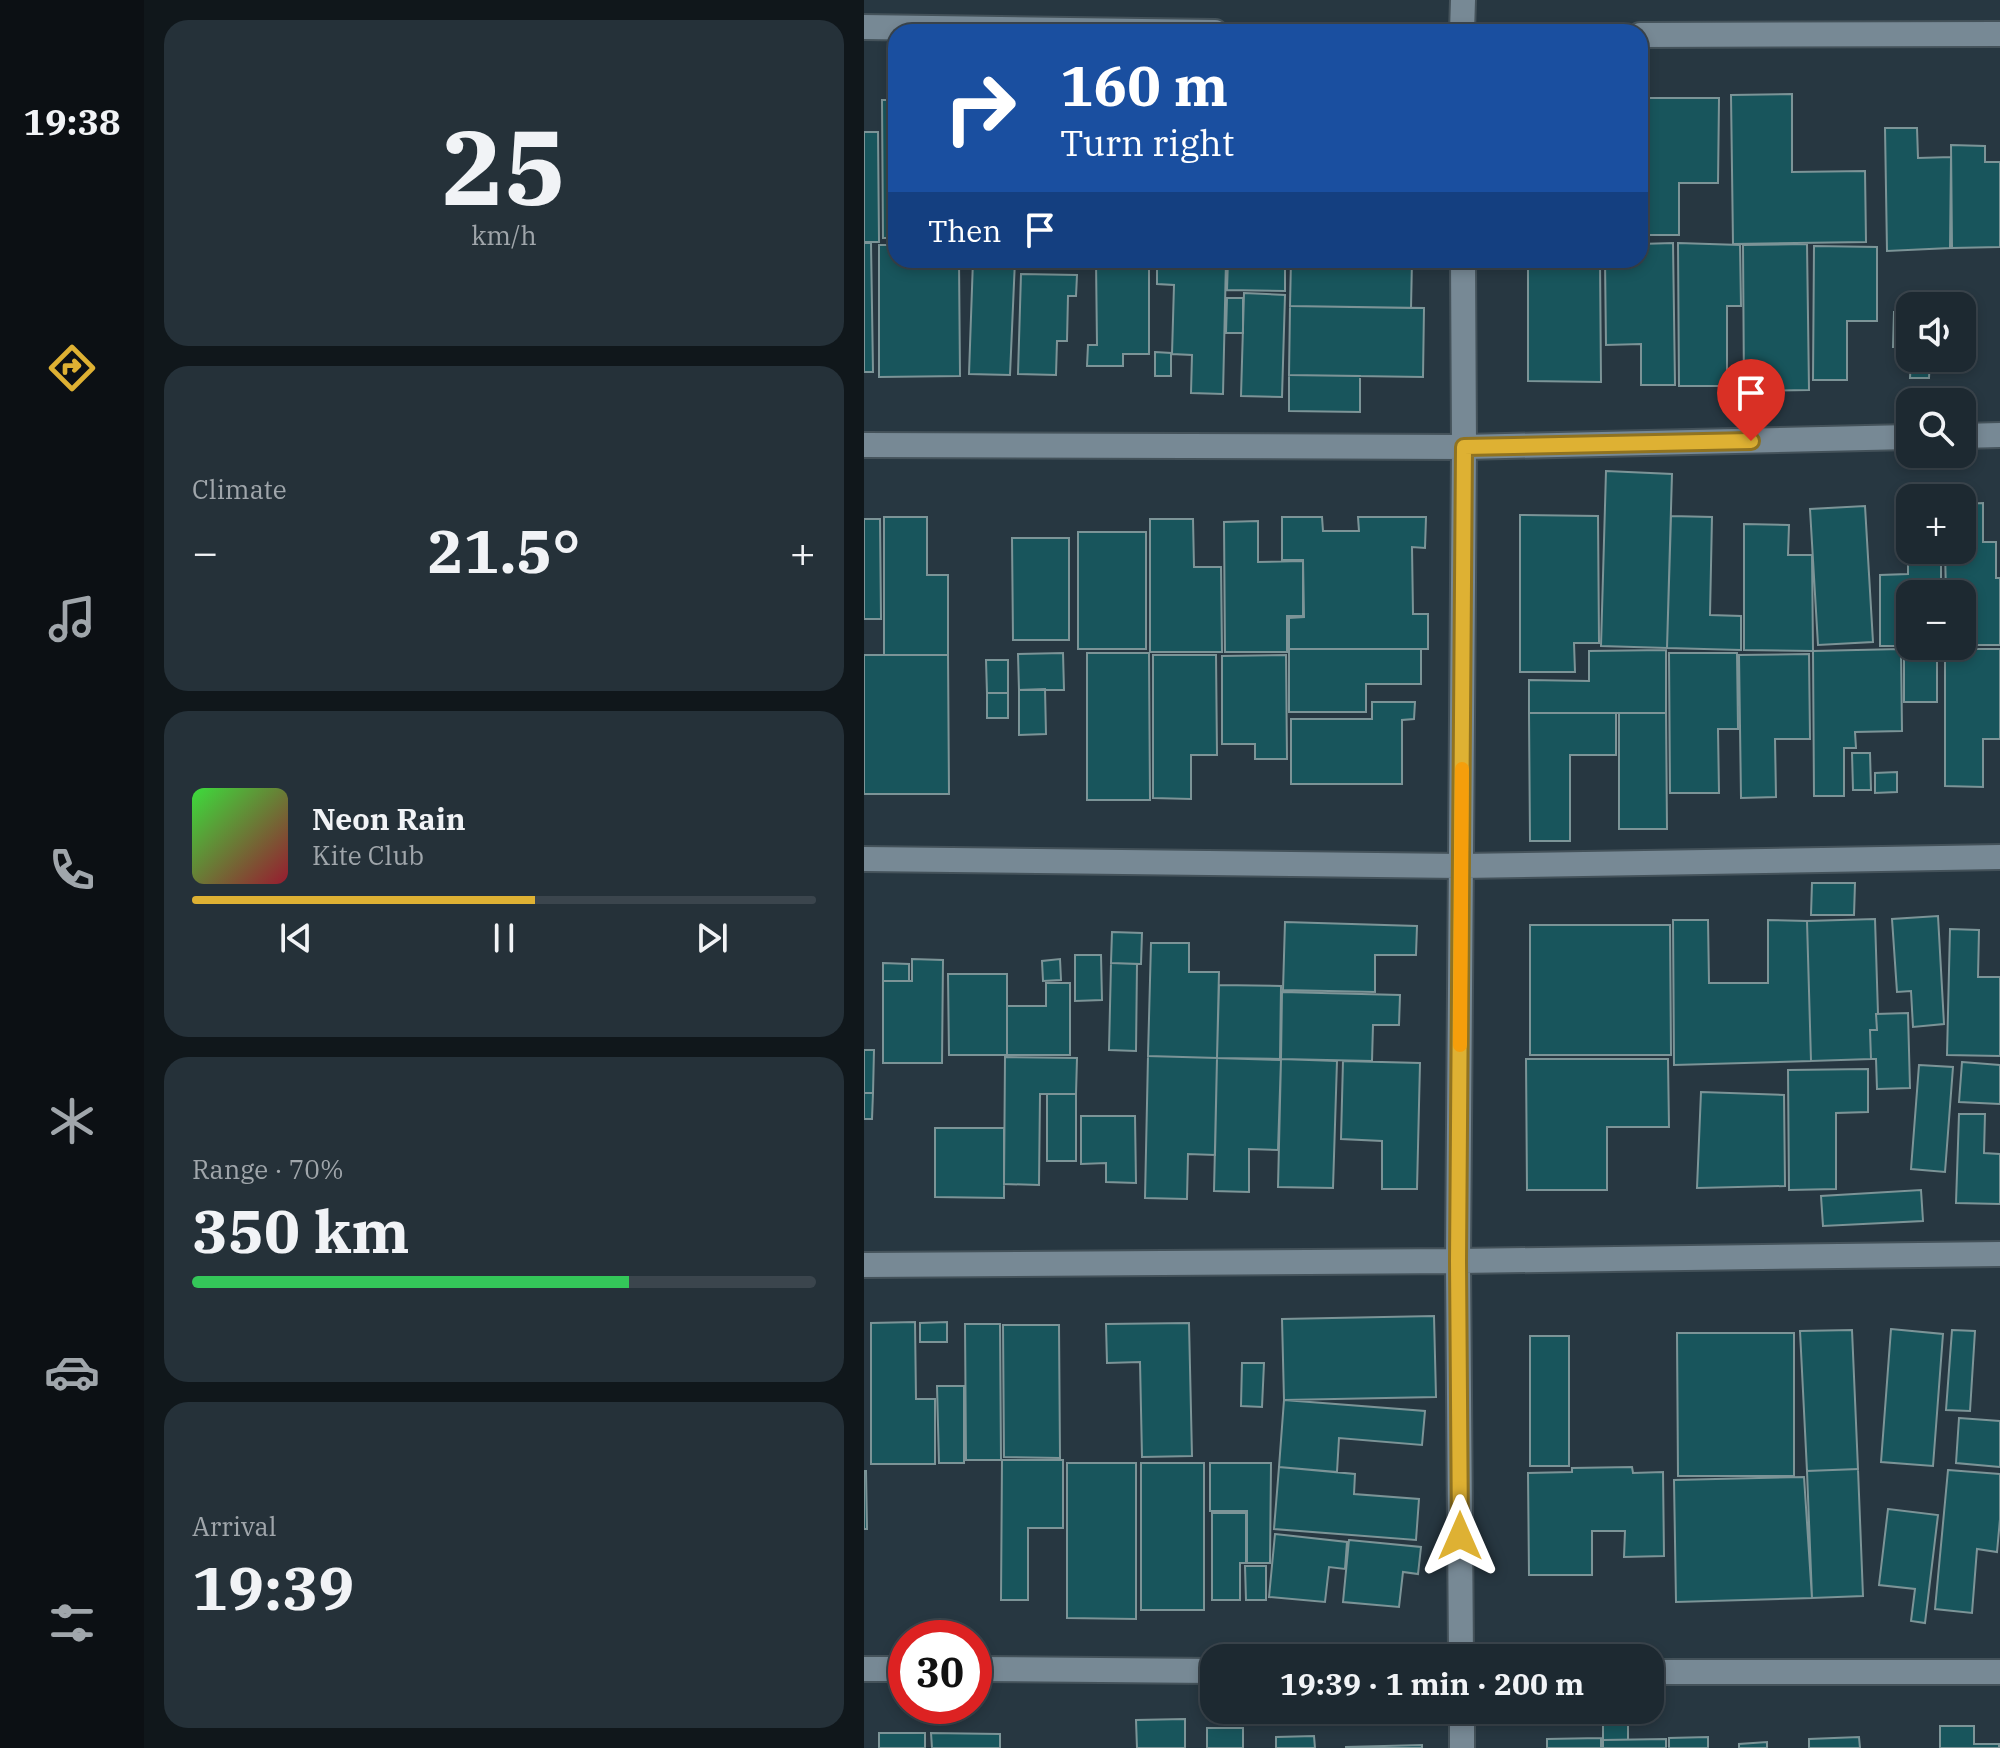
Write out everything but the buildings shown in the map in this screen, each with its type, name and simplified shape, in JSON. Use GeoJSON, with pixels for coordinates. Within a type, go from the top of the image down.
{"type":"FeatureCollection","features":[{"type":"Feature","properties":{"kind":"street"},"geometry":{"type":"LineString","coordinates":[[1462,24],[1463,0]]}},
{"type":"Feature","properties":{"kind":"street"},"geometry":{"type":"LineString","coordinates":[[864,27],[888,27]]}},
{"type":"Feature","properties":{"kind":"street"},"geometry":{"type":"LineString","coordinates":[[1648,35],[2000,34]]}},
{"type":"Feature","properties":{"kind":"street"},"geometry":{"type":"LineString","coordinates":[[1461,1644],[1458,1261],[1463,268]]}},
{"type":"Feature","properties":{"kind":"street"},"geometry":{"type":"LineString","coordinates":[[1976,436],[2000,435]]}},
{"type":"Feature","properties":{"kind":"street"},"geometry":{"type":"LineString","coordinates":[[864,445],[1464,447],[1896,437]]}},
{"type":"Feature","properties":{"kind":"street"},"geometry":{"type":"LineString","coordinates":[[864,859],[1461,866],[2000,857]]}},
{"type":"Feature","properties":{"kind":"street"},"geometry":{"type":"LineString","coordinates":[[864,1265],[2000,1254]]}},
{"type":"Feature","properties":{"kind":"street"},"geometry":{"type":"LineString","coordinates":[[864,1669],[888,1669]]}},
{"type":"Feature","properties":{"kind":"street"},"geometry":{"type":"LineString","coordinates":[[992,1669],[1200,1671]]}},
{"type":"Feature","properties":{"kind":"street"},"geometry":{"type":"LineString","coordinates":[[1664,1672],[2000,1672]]}},
{"type":"Feature","properties":{"kind":"street"},"geometry":{"type":"LineString","coordinates":[[1462,1724],[1462,1748]]}},
{"type":"Feature","properties":{"kind":"slow traffic"},"geometry":{"type":"LineString","coordinates":[[1460,1045],[1462,769]]}},
{"type":"Feature","properties":{"kind":"route"},"geometry":{"type":"LineString","coordinates":[[1460,1536],[1458,1261],[1464,447],[1751,441]]}}]}
